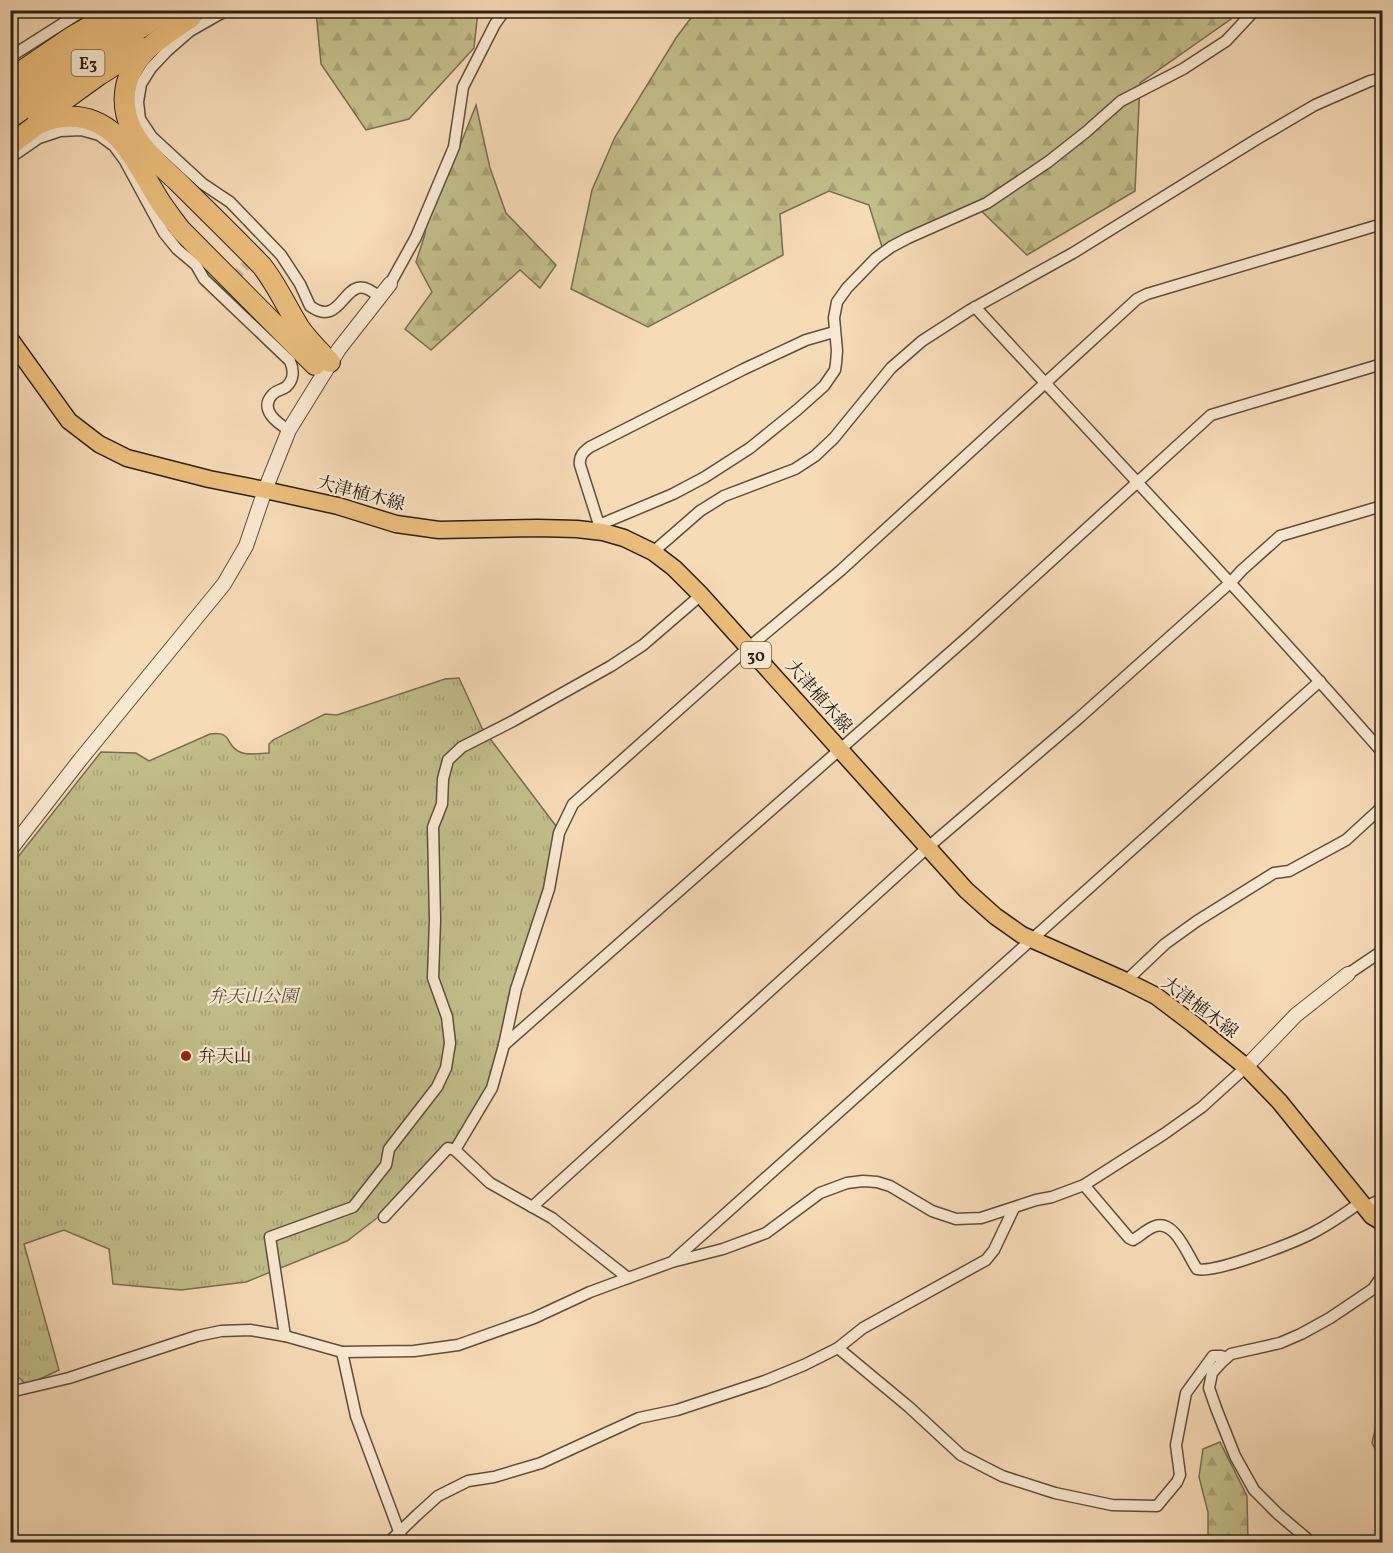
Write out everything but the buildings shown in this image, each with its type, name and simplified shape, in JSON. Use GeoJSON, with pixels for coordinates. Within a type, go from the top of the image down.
{"type":"FeatureCollection","features":[{"type":"Feature","properties":{"kind":"highway"},"geometry":{"type":"LineString","coordinates":[[10,79],[70,38],[118,10]]}},
{"type":"Feature","properties":{"kind":"highway","name":"E3"},"geometry":{"type":"LineString","coordinates":[[10,98],[138,10]]}},
{"type":"Feature","properties":{"kind":"highway","name":"E3"},"geometry":{"type":"LineString","coordinates":[[10,118],[167,10]]}},
{"type":"Feature","properties":{"kind":"highway"},"geometry":{"type":"LineString","coordinates":[[10,138],[99,75],[195,14]]}},
{"type":"Feature","properties":{"kind":"highway"},"geometry":{"type":"LineString","coordinates":[[195,14],[150,47],[133,67],[125,90],[125,103],[131,129],[148,152],[262,266],[278,287],[298,325],[327,368]]}},
{"type":"Feature","properties":{"kind":"highway"},"geometry":{"type":"LineString","coordinates":[[10,146],[39,124],[51,119],[83,118],[103,125],[132,153],[162,204],[180,229],[327,368]]}},
{"type":"Feature","properties":{"kind":"main road","name":"大津植木線"},"geometry":{"type":"LineString","coordinates":[[10,339],[69,421],[99,444],[127,458],[209,479],[338,506],[396,524],[439,530],[600,528],[653,552],[674,568],[701,595],[966,890],[995,916],[1022,935],[1156,996],[1246,1067],[1279,1101],[1372,1216],[1383,1222]]}},
{"type":"Feature","properties":{"kind":"street"},"geometry":{"type":"LineString","coordinates":[[10,57],[84,10]]}},
{"type":"Feature","properties":{"kind":"street"},"geometry":{"type":"LineString","coordinates":[[227,10],[190,32],[151,68],[141,84],[138,102],[140,119],[152,137],[203,184],[230,202],[266,245],[281,255],[300,284],[310,306],[315,310],[325,312],[336,308],[348,293],[361,288],[372,290],[380,298]]}},
{"type":"Feature","properties":{"kind":"street"},"geometry":{"type":"LineString","coordinates":[[10,850],[80,760],[224,584],[246,546],[289,430],[339,349],[390,284],[416,237],[454,147],[463,87],[495,24],[505,10]]}},
{"type":"Feature","properties":{"kind":"street"},"geometry":{"type":"LineString","coordinates":[[834,332],[806,340],[754,364],[584,452],[579,461],[600,528],[690,486],[750,448],[824,386],[835,370],[837,351],[834,318],[837,303],[847,288],[876,258],[908,238],[987,202],[1047,162],[1121,101],[1190,66],[1226,41],[1254,10]]}},
{"type":"Feature","properties":{"kind":"street"},"geometry":{"type":"LineString","coordinates":[[653,552],[700,511],[724,496],[795,469],[815,456],[834,438],[891,368],[922,341],[975,308],[1073,253],[1315,105],[1370,81],[1383,78]]}},
{"type":"Feature","properties":{"kind":"street"},"geometry":{"type":"LineString","coordinates":[[10,158],[39,138],[60,131],[81,130],[99,135],[114,146],[125,161],[164,233],[177,249],[196,265],[204,279],[221,291],[290,361],[293,372],[290,382],[273,394],[268,406],[272,418],[289,430]]}},
{"type":"Feature","properties":{"kind":"street"},"geometry":{"type":"LineString","coordinates":[[455,1150],[492,1088],[516,989],[549,889],[559,833],[573,804],[749,647],[840,571],[1137,299],[1147,294],[1383,224]]}},
{"type":"Feature","properties":{"kind":"street"},"geometry":{"type":"LineString","coordinates":[[975,308],[1231,582],[1383,752]]}},
{"type":"Feature","properties":{"kind":"street"},"geometry":{"type":"LineString","coordinates":[[504,1045],[970,635],[1211,415],[1383,364]]}},
{"type":"Feature","properties":{"kind":"street"},"geometry":{"type":"LineString","coordinates":[[532,1207],[927,848],[1079,718],[1280,536],[1383,506]]}},
{"type":"Feature","properties":{"kind":"street"},"geometry":{"type":"LineString","coordinates":[[285,1336],[270,1238],[353,1207],[386,1165],[389,1149],[437,1087],[446,1068],[450,1042],[447,1017],[434,978],[433,827],[442,804],[443,779],[447,760],[462,747],[611,666],[643,645],[701,595]]}},
{"type":"Feature","properties":{"kind":"street"},"geometry":{"type":"LineString","coordinates":[[672,1262],[1320,681]]}},
{"type":"Feature","properties":{"kind":"street"},"geometry":{"type":"LineString","coordinates":[[1126,981],[1165,944],[1197,921],[1274,873],[1289,871],[1346,840],[1383,807]]}},
{"type":"Feature","properties":{"kind":"street"},"geometry":{"type":"LineString","coordinates":[[10,1392],[69,1378],[197,1336],[221,1331],[250,1330],[285,1336],[342,1352],[414,1351],[458,1345],[534,1318],[590,1292],[628,1278],[672,1262],[723,1249],[766,1233],[820,1193],[847,1183],[863,1181],[890,1186],[932,1211],[956,1220],[981,1218],[1052,1197],[1084,1185],[1202,1107],[1246,1067],[1296,1015],[1348,974],[1383,951]]}},
{"type":"Feature","properties":{"kind":"street"},"geometry":{"type":"LineString","coordinates":[[384,1217],[448,1148],[455,1150],[490,1184],[552,1218],[628,1278]]}},
{"type":"Feature","properties":{"kind":"street"},"geometry":{"type":"LineString","coordinates":[[1084,1185],[1129,1238],[1133,1240],[1155,1226],[1162,1225],[1169,1228],[1180,1239],[1197,1269],[1203,1271],[1281,1246],[1317,1231],[1363,1205],[1383,1199]]}},
{"type":"Feature","properties":{"kind":"street"},"geometry":{"type":"LineString","coordinates":[[389,1542],[401,1538],[417,1515],[438,1496],[468,1481],[494,1477],[541,1463],[639,1418],[677,1410],[765,1381],[838,1348],[863,1328],[986,1260],[994,1250],[1014,1208]]}},
{"type":"Feature","properties":{"kind":"street"},"geometry":{"type":"LineString","coordinates":[[1311,1542],[1254,1490],[1235,1456],[1209,1388],[1212,1373],[1231,1354],[1280,1342],[1301,1334],[1330,1318],[1373,1289],[1383,1276]]}},
{"type":"Feature","properties":{"kind":"street"},"geometry":{"type":"LineString","coordinates":[[838,1348],[909,1407],[961,1455],[1002,1476],[1055,1492],[1112,1505],[1137,1506],[1157,1506],[1177,1482],[1180,1475],[1176,1444],[1186,1393],[1213,1356],[1226,1358]]}},
{"type":"Feature","properties":{"kind":"street"},"geometry":{"type":"LineString","coordinates":[[342,1352],[356,1416],[401,1538]]}},
{"type":"Feature","properties":{"kind":"green space"},"geometry":{"type":"Polygon","coordinates":[[[1226,10],[1231,19],[1140,83],[1135,191],[1027,255],[975,205],[882,247],[869,205],[829,191],[780,214],[783,255],[648,327],[571,289],[592,190],[615,137],[676,38],[696,11],[1226,10]]]}},
{"type":"Feature","properties":{"kind":"green space"},"geometry":{"type":"Polygon","coordinates":[[[316,11],[478,11],[474,48],[409,119],[366,130],[321,64],[316,11]]]}},
{"type":"Feature","properties":{"kind":"green space"},"geometry":{"type":"Polygon","coordinates":[[[476,105],[490,168],[506,213],[556,265],[540,288],[520,270],[431,350],[405,329],[432,292],[416,262],[426,224],[476,105]]]}},
{"type":"Feature","properties":{"kind":"green space","name":"弁天山公園"},"geometry":{"type":"Polygon","coordinates":[[[459,678],[482,728],[556,826],[545,888],[497,1059],[488,1087],[468,1124],[377,1218],[347,1241],[246,1282],[181,1290],[113,1284],[109,1249],[64,1230],[24,1244],[59,1370],[27,1385],[18,1377],[10,1353],[10,867],[101,752],[136,753],[149,761],[210,734],[218,734],[226,737],[240,752],[269,753],[269,744],[273,740],[325,714],[337,715],[445,679],[459,678]]]}},
{"type":"Feature","properties":{"kind":"green space"},"geometry":{"type":"Polygon","coordinates":[[[1382,1401],[1382,1462],[1372,1443],[1382,1401]]]}},
{"type":"Feature","properties":{"kind":"green space"},"geometry":{"type":"Polygon","coordinates":[[[1220,1442],[1247,1496],[1248,1542],[1208,1542],[1208,1512],[1199,1477],[1203,1449],[1220,1442]]]}},
{"type":"Feature","properties":{"kind":"tunnel"},"geometry":{"type":"LineString","coordinates":[[223,289],[263,248]]}},
{"type":"Feature","properties":{"kind":"place","name":"弁天山"},"geometry":{"type":"Point","coordinates":[186,1056]}}]}
